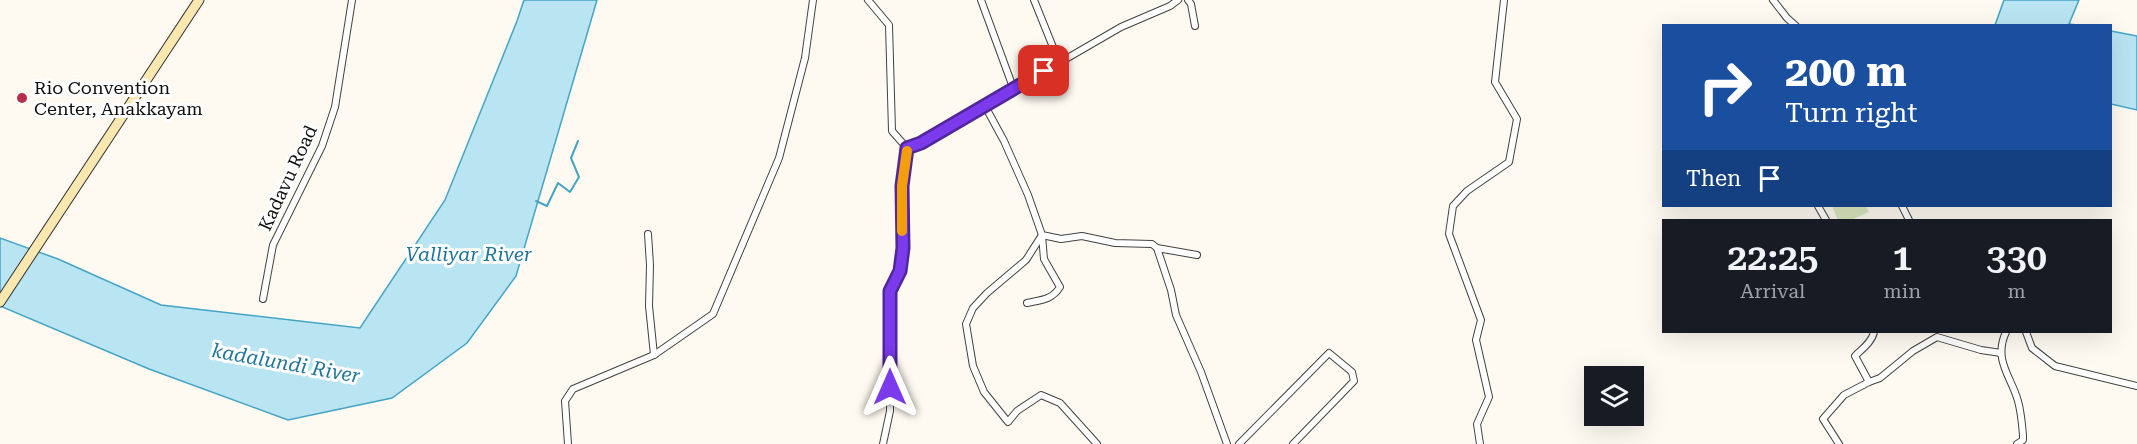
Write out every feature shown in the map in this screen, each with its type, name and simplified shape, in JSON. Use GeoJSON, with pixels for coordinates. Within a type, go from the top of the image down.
{"type":"FeatureCollection","features":[{"type":"Feature","properties":{"kind":"main road"},"geometry":{"type":"LineString","coordinates":[[0,302],[199,0]]}},
{"type":"Feature","properties":{"kind":"street","name":"Kadavu Road"},"geometry":{"type":"LineString","coordinates":[[263,299],[273,245],[322,146],[335,107],[352,0]]}},
{"type":"Feature","properties":{"kind":"street"},"geometry":{"type":"LineString","coordinates":[[568,444],[565,401],[573,389],[654,355],[713,314],[779,158],[805,58],[813,0]]}},
{"type":"Feature","properties":{"kind":"street"},"geometry":{"type":"LineString","coordinates":[[868,0],[889,25],[892,131],[907,148],[902,186],[900,271],[890,291],[890,411],[883,444]]}},
{"type":"Feature","properties":{"kind":"street"},"geometry":{"type":"LineString","coordinates":[[981,0],[1014,90]]}},
{"type":"Feature","properties":{"kind":"street"},"geometry":{"type":"LineString","coordinates":[[1034,0],[1059,62]]}},
{"type":"Feature","properties":{"kind":"street"},"geometry":{"type":"LineString","coordinates":[[907,148],[921,143],[1121,27],[1170,6],[1178,0]]}},
{"type":"Feature","properties":{"kind":"street"},"geometry":{"type":"LineString","coordinates":[[1188,0],[1191,4],[1195,26]]}},
{"type":"Feature","properties":{"kind":"street"},"geometry":{"type":"LineString","coordinates":[[1480,444],[1477,424],[1489,397],[1476,340],[1481,320],[1449,234],[1454,206],[1467,191],[1509,162],[1517,119],[1495,82],[1504,0]]}},
{"type":"Feature","properties":{"kind":"street"},"geometry":{"type":"LineString","coordinates":[[1773,0],[1786,18],[1794,24]]}},
{"type":"Feature","properties":{"kind":"street"},"geometry":{"type":"LineString","coordinates":[[985,106],[1004,141],[1028,195],[1035,221],[1042,235],[1044,258],[1060,287],[1046,300],[1027,303]]}},
{"type":"Feature","properties":{"kind":"street"},"geometry":{"type":"LineString","coordinates":[[648,234],[649,306],[654,355]]}},
{"type":"Feature","properties":{"kind":"street"},"geometry":{"type":"LineString","coordinates":[[1042,235],[1060,239],[1082,236],[1115,243],[1152,244],[1157,248],[1197,255]]}},
{"type":"Feature","properties":{"kind":"street"},"geometry":{"type":"LineString","coordinates":[[1042,235],[1026,260],[987,293],[966,324],[973,366],[984,392],[1008,422],[1017,411],[1041,395],[1060,403],[1097,444]]}},
{"type":"Feature","properties":{"kind":"street"},"geometry":{"type":"LineString","coordinates":[[1157,248],[1171,290],[1176,315],[1201,372],[1227,444]]}},
{"type":"Feature","properties":{"kind":"street"},"geometry":{"type":"LineString","coordinates":[[898,261],[902,251]]}},
{"type":"Feature","properties":{"kind":"street"},"geometry":{"type":"LineString","coordinates":[[1869,382],[1855,356],[1874,333]]}},
{"type":"Feature","properties":{"kind":"street"},"geometry":{"type":"LineString","coordinates":[[2006,333],[2001,353],[2009,383],[2017,398],[2023,440],[2017,444]]}},
{"type":"Feature","properties":{"kind":"street"},"geometry":{"type":"LineString","coordinates":[[2026,333],[2032,348],[2055,366],[2137,387]]}},
{"type":"Feature","properties":{"kind":"street"},"geometry":{"type":"LineString","coordinates":[[1839,444],[1823,419],[1844,395],[1880,378],[1913,351],[1937,337],[1980,350],[2001,353]]}},
{"type":"Feature","properties":{"kind":"street"},"geometry":{"type":"LineString","coordinates":[[1239,444],[1329,353],[1352,372],[1354,381],[1293,444]]}},
{"type":"Feature","properties":{"kind":"green space"},"geometry":{"type":"Polygon","coordinates":[[[1832,207],[1866,207],[1869,212],[1853,219],[1838,219],[1832,207]]]}},
{"type":"Feature","properties":{"kind":"water","name":"Valliyar River"},"geometry":{"type":"Polygon","coordinates":[[[524,0],[597,0],[516,276],[467,343],[392,398],[288,420],[149,369],[0,306],[0,238],[58,259],[161,305],[360,328],[445,200],[524,0]]]}},
{"type":"Feature","properties":{"kind":"water"},"geometry":{"type":"Polygon","coordinates":[[[2004,0],[2079,0],[2069,24],[1995,24],[2004,0]]]}},
{"type":"Feature","properties":{"kind":"water"},"geometry":{"type":"Polygon","coordinates":[[[2112,31],[2137,36],[2137,110],[2112,104],[2112,31]]]}},
{"type":"Feature","properties":{"kind":"waterway"},"geometry":{"type":"LineString","coordinates":[[536,201],[547,206],[558,183],[570,192],[579,177],[571,158],[578,141]]}},
{"type":"Feature","properties":{"kind":"slow traffic"},"geometry":{"type":"LineString","coordinates":[[902,231],[902,186],[907,151]]}},
{"type":"Feature","properties":{"kind":"place","name":"Rio Convention Center, Anakkayam"},"geometry":{"type":"Point","coordinates":[22,98]}},
{"type":"Feature","properties":{"kind":"route"},"geometry":{"type":"LineString","coordinates":[[890,387],[890,291],[900,271],[903,248],[902,186],[907,148],[921,143],[1044,71]]}},
{"type":"Feature","properties":{"kind":"water label","name":"kadalundi River"},"geometry":{"type":"Point","coordinates":[286,363]}}]}
